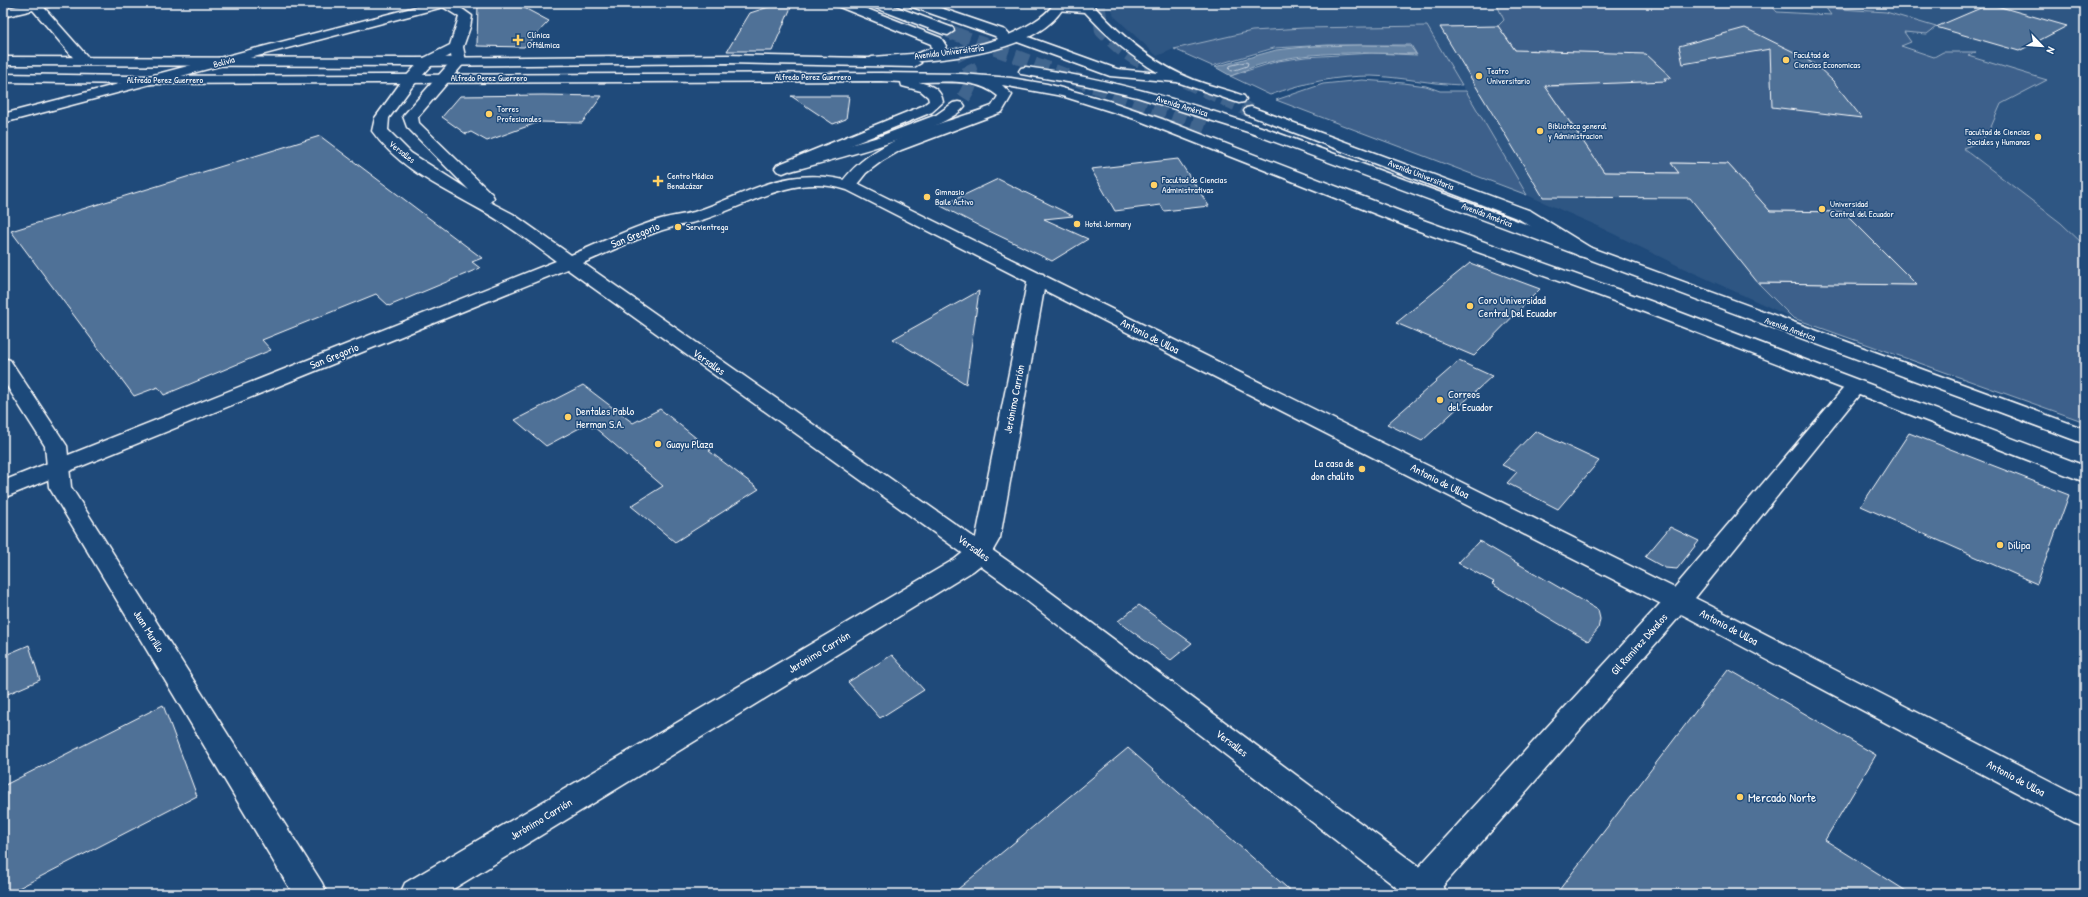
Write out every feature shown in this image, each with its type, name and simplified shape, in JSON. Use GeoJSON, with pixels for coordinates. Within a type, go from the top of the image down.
{"type":"FeatureCollection","features":[{"type":"Feature","properties":{"kind":"street"},"geometry":{"type":"LineString","coordinates":[[445,3],[466,16],[464,27],[456,47],[459,61]]}},
{"type":"Feature","properties":{"kind":"street","name":"Bolivia"},"geometry":{"type":"LineString","coordinates":[[3,119],[445,3]]}},
{"type":"Feature","properties":{"kind":"street"},"geometry":{"type":"LineString","coordinates":[[840,3],[936,41],[939,46],[938,50],[924,56]]}},
{"type":"Feature","properties":{"kind":"street"},"geometry":{"type":"LineString","coordinates":[[875,3],[948,31]]}},
{"type":"Feature","properties":{"kind":"street"},"geometry":{"type":"LineString","coordinates":[[914,3],[1013,39],[1115,73],[1181,80],[1239,99]]}},
{"type":"Feature","properties":{"kind":"street"},"geometry":{"type":"LineString","coordinates":[[3,12],[38,4],[82,59]]}},
{"type":"Feature","properties":{"kind":"street"},"geometry":{"type":"LineString","coordinates":[[1059,5],[1089,8],[1110,32],[1127,46],[1139,55],[1181,80]]}},
{"type":"Feature","properties":{"kind":"street","name":"Avenida Universitaria"},"geometry":{"type":"LineString","coordinates":[[872,61],[971,50],[1013,39],[1045,20],[1059,5]]}},
{"type":"Feature","properties":{"kind":"street","name":"Versalles"},"geometry":{"type":"LineString","coordinates":[[456,47],[427,62],[390,104],[382,118],[380,131],[390,144],[448,185],[507,218],[1013,577],[1422,892]]}},
{"type":"Feature","properties":{"kind":"street","name":"Alfredo Perez Guerrero"},"geometry":{"type":"LineString","coordinates":[[3,60],[82,59],[427,62],[664,59],[872,61]]}},
{"type":"Feature","properties":{"kind":"street","name":"Versalles"},"geometry":{"type":"LineString","coordinates":[[459,61],[442,78],[410,116],[412,124],[507,218]]}},
{"type":"Feature","properties":{"kind":"street","name":"Avenida América"},"geometry":{"type":"LineString","coordinates":[[872,61],[980,67],[1035,72],[1107,85],[1155,98],[1256,130],[2085,437]]}},
{"type":"Feature","properties":{"kind":"street"},"geometry":{"type":"LineString","coordinates":[[783,168],[920,112],[932,106],[936,102],[936,97],[931,90],[881,77]]}},
{"type":"Feature","properties":{"kind":"street","name":"Alfredo Perez Guerrero"},"geometry":{"type":"LineString","coordinates":[[3,78],[155,80],[881,77],[974,80]]}},
{"type":"Feature","properties":{"kind":"street"},"geometry":{"type":"LineString","coordinates":[[848,185],[863,166],[881,154],[997,109],[1004,99],[1005,95],[1002,90],[974,80]]}},
{"type":"Feature","properties":{"kind":"street","name":"Avenida América"},"geometry":{"type":"LineString","coordinates":[[974,80],[1030,85],[1131,112],[1417,224],[1643,304],[1855,387],[2085,474]]}},
{"type":"Feature","properties":{"kind":"street","name":"San Gregorio"},"geometry":{"type":"LineString","coordinates":[[666,223],[682,209],[783,168],[880,141],[941,118],[958,106]]}},
{"type":"Feature","properties":{"kind":"street","name":"Avenida Universitaria"},"geometry":{"type":"LineString","coordinates":[[1251,111],[1526,215],[1585,252]]}},
{"type":"Feature","properties":{"kind":"street"},"geometry":{"type":"LineString","coordinates":[[1210,130],[1422,213],[1643,304]]}},
{"type":"Feature","properties":{"kind":"street"},"geometry":{"type":"LineString","coordinates":[[848,185],[843,171],[847,161],[880,141]]}},
{"type":"Feature","properties":{"kind":"street","name":"San Gregorio"},"geometry":{"type":"LineString","coordinates":[[3,490],[666,223],[699,215],[792,181],[813,179],[848,185]]}},
{"type":"Feature","properties":{"kind":"street","name":"Antonio de Ulloa"},"geometry":{"type":"LineString","coordinates":[[848,185],[1037,278],[1678,601],[2085,814]]}},
{"type":"Feature","properties":{"kind":"street","name":"Jerónimo Carrión"},"geometry":{"type":"LineString","coordinates":[[416,894],[964,565],[979,553],[988,538],[1037,278]]}},
{"type":"Feature","properties":{"kind":"street","name":"Juan Murillo"},"geometry":{"type":"LineString","coordinates":[[3,364],[56,446],[60,487],[311,894]]}},
{"type":"Feature","properties":{"kind":"street","name":"Gil Ramírez Dávalos"},"geometry":{"type":"LineString","coordinates":[[1422,892],[1678,601],[1855,387]]}},
{"type":"Feature","properties":{"kind":"shaded area","name":"Universidad Central del Ecuador"},"geometry":{"type":"Polygon","coordinates":[[[1110,3],[2085,3],[2085,422],[1793,318],[1683,268],[1591,223],[1527,195],[1427,26],[1304,28],[1252,31],[1174,49],[1157,56],[1114,16],[1110,3]]]}},
{"type":"Feature","properties":{"kind":"shaded area","name":"Universidad Central del Ecuador"},"geometry":{"type":"Polygon","coordinates":[[[1496,3],[1769,3],[1777,12],[1831,15],[1826,8],[1886,12],[1936,27],[1927,34],[1904,32],[1911,42],[1901,46],[1934,57],[1943,52],[1976,52],[1968,56],[2047,80],[2001,104],[1991,127],[1980,142],[1963,148],[2061,223],[2085,246],[2085,422],[1793,318],[1758,283],[1917,285],[1844,212],[1770,211],[1728,164],[1671,163],[1679,173],[1604,172],[1545,86],[1565,86],[1535,50],[1516,51],[1498,26],[1504,20],[1496,3]]]}},
{"type":"Feature","properties":{"kind":"shaded area"},"geometry":{"type":"Polygon","coordinates":[[[1427,26],[1462,85],[1358,76],[1320,81],[1270,95],[1230,76],[1278,61],[1305,57],[1372,53],[1417,55],[1411,45],[1328,45],[1274,48],[1212,66],[1174,49],[1252,31],[1304,28],[1427,26]]]}},
{"type":"Feature","properties":{"kind":"shaded area"},"geometry":{"type":"Polygon","coordinates":[[[1362,80],[1426,86],[1440,91],[1466,91],[1527,195],[1276,100],[1323,84],[1362,80]]]}},
{"type":"Feature","properties":{"kind":"water"},"geometry":{"type":"Polygon","coordinates":[[[1314,46],[1410,46],[1416,54],[1341,53],[1303,56],[1262,64],[1231,76],[1215,67],[1276,50],[1314,46]]]}},
{"type":"Feature","properties":{"kind":"building"},"geometry":{"type":"Polygon","coordinates":[[[478,3],[515,3],[549,21],[524,47],[477,46],[478,3]]]}},
{"type":"Feature","properties":{"kind":"building"},"geometry":{"type":"Polygon","coordinates":[[[781,3],[793,3],[772,51],[727,51],[750,13],[781,3]]]}},
{"type":"Feature","properties":{"kind":"building"},"geometry":{"type":"Polygon","coordinates":[[[1990,4],[2067,26],[2019,51],[1936,27],[1990,4]]]}},
{"type":"Feature","properties":{"kind":"building","name":"Biblioteca general y Administracion"},"geometry":{"type":"Polygon","coordinates":[[[1498,26],[1515,50],[1646,54],[1672,78],[1664,78],[1666,81],[1545,86],[1604,172],[1679,173],[1671,163],[1728,164],[1770,211],[1844,212],[1917,285],[1758,283],[1690,198],[1543,197],[1440,27],[1498,26]]]}},
{"type":"Feature","properties":{"kind":"building","name":"Facultad de Ciencias Economicas"},"geometry":{"type":"Polygon","coordinates":[[[1745,28],[1796,53],[1817,66],[1833,81],[1862,118],[1772,107],[1770,49],[1683,64],[1679,46],[1745,28]]]}},
{"type":"Feature","properties":{"kind":"building"},"geometry":{"type":"Polygon","coordinates":[[[460,96],[602,96],[582,123],[539,122],[487,141],[471,132],[466,134],[442,117],[460,96]]]}},
{"type":"Feature","properties":{"kind":"building"},"geometry":{"type":"Polygon","coordinates":[[[791,96],[849,96],[846,119],[833,124],[791,96]]]}},
{"type":"Feature","properties":{"kind":"building"},"geometry":{"type":"Polygon","coordinates":[[[320,136],[482,258],[472,262],[480,268],[389,306],[376,294],[262,340],[271,350],[164,395],[158,387],[134,396],[11,231],[320,136]]]}},
{"type":"Feature","properties":{"kind":"building","name":"Facultad de Ciencias Administrativas"},"geometry":{"type":"Polygon","coordinates":[[[1178,159],[1209,206],[1164,211],[1161,205],[1115,211],[1091,169],[1178,159]]]}},
{"type":"Feature","properties":{"kind":"building"},"geometry":{"type":"Polygon","coordinates":[[[998,179],[1073,216],[1044,219],[1088,239],[1052,261],[941,206],[998,179]]]}},
{"type":"Feature","properties":{"kind":"building","name":"Coro Universidad Central Del Ecuador"},"geometry":{"type":"Polygon","coordinates":[[[1470,263],[1540,289],[1474,356],[1396,323],[1470,263]]]}},
{"type":"Feature","properties":{"kind":"building"},"geometry":{"type":"Polygon","coordinates":[[[979,291],[966,384],[893,339],[979,291]]]}},
{"type":"Feature","properties":{"kind":"building","name":"Correos del Ecuador"},"geometry":{"type":"Polygon","coordinates":[[[1459,361],[1492,376],[1422,441],[1387,424],[1459,361]]]}},
{"type":"Feature","properties":{"kind":"building"},"geometry":{"type":"Polygon","coordinates":[[[583,385],[633,423],[660,409],[711,450],[709,451],[759,489],[675,542],[631,506],[663,486],[594,427],[592,428],[587,424],[546,446],[515,420],[583,385]]]}},
{"type":"Feature","properties":{"kind":"building"},"geometry":{"type":"Polygon","coordinates":[[[1535,431],[1599,461],[1558,509],[1507,483],[1517,472],[1502,465],[1535,431]]]}},
{"type":"Feature","properties":{"kind":"building","name":"Dilipa"},"geometry":{"type":"Polygon","coordinates":[[[1909,433],[2069,495],[2037,584],[1861,506],[1909,433]]]}},
{"type":"Feature","properties":{"kind":"building"},"geometry":{"type":"Polygon","coordinates":[[[1670,527],[1699,541],[1677,569],[1665,568],[1645,557],[1670,527]]]}},
{"type":"Feature","properties":{"kind":"building"},"geometry":{"type":"Polygon","coordinates":[[[1479,541],[1598,610],[1600,619],[1598,629],[1588,641],[1492,584],[1494,582],[1458,563],[1479,541]]]}},
{"type":"Feature","properties":{"kind":"building"},"geometry":{"type":"Polygon","coordinates":[[[1139,605],[1192,643],[1171,660],[1118,621],[1139,605]]]}},
{"type":"Feature","properties":{"kind":"building"},"geometry":{"type":"Polygon","coordinates":[[[29,645],[40,680],[3,696],[3,656],[29,645]]]}},
{"type":"Feature","properties":{"kind":"building"},"geometry":{"type":"Polygon","coordinates":[[[892,655],[924,690],[880,718],[848,682],[892,655]]]}},
{"type":"Feature","properties":{"kind":"building","name":"Mercado Norte"},"geometry":{"type":"Polygon","coordinates":[[[1728,669],[1876,755],[1825,840],[1911,894],[1556,894],[1728,669]]]}},
{"type":"Feature","properties":{"kind":"building"},"geometry":{"type":"Polygon","coordinates":[[[163,705],[197,796],[7,894],[3,894],[3,786],[163,705]]]}},
{"type":"Feature","properties":{"kind":"building"},"geometry":{"type":"Polygon","coordinates":[[[1128,748],[1294,894],[952,894],[1128,748]]]}},
{"type":"Feature","properties":{"kind":"tunnel"},"geometry":{"type":"LineString","coordinates":[[1098,3],[1102,31],[1120,48],[1136,59],[1251,111]]}},
{"type":"Feature","properties":{"kind":"tunnel"},"geometry":{"type":"LineString","coordinates":[[948,31],[956,34],[959,46],[970,70],[971,77],[970,85],[966,94],[958,106]]}},
{"type":"Feature","properties":{"kind":"tunnel"},"geometry":{"type":"LineString","coordinates":[[956,34],[1210,130]]}},
{"type":"Feature","properties":{"kind":"place","name":"Clínica Oftálmica"},"geometry":{"type":"Point","coordinates":[518,40]}},
{"type":"Feature","properties":{"kind":"place","name":"Facultad de Ciencias Economicas"},"geometry":{"type":"Point","coordinates":[1786,60]}},
{"type":"Feature","properties":{"kind":"place","name":"Teatro Universitario"},"geometry":{"type":"Point","coordinates":[1479,76]}},
{"type":"Feature","properties":{"kind":"place","name":"Torres Profesionales"},"geometry":{"type":"Point","coordinates":[489,114]}},
{"type":"Feature","properties":{"kind":"place","name":"Biblioteca general y Administracion"},"geometry":{"type":"Point","coordinates":[1540,131]}},
{"type":"Feature","properties":{"kind":"place","name":"Facultad de Ciencias Sociales y Humanas"},"geometry":{"type":"Point","coordinates":[2038,137]}},
{"type":"Feature","properties":{"kind":"place","name":"Centro Médico Benalcázar"},"geometry":{"type":"Point","coordinates":[658,181]}},
{"type":"Feature","properties":{"kind":"place","name":"Facultad de Ciencias Administrativas"},"geometry":{"type":"Point","coordinates":[1154,185]}},
{"type":"Feature","properties":{"kind":"place","name":"Gimnasio Baile Activo"},"geometry":{"type":"Point","coordinates":[927,197]}},
{"type":"Feature","properties":{"kind":"place","name":"Universidad Central del Ecuador"},"geometry":{"type":"Point","coordinates":[1822,209]}},
{"type":"Feature","properties":{"kind":"place","name":"Hotel Jormary"},"geometry":{"type":"Point","coordinates":[1077,224]}},
{"type":"Feature","properties":{"kind":"place","name":"Servientrega"},"geometry":{"type":"Point","coordinates":[678,227]}},
{"type":"Feature","properties":{"kind":"place","name":"Coro Universidad Central Del Ecuador"},"geometry":{"type":"Point","coordinates":[1470,306]}},
{"type":"Feature","properties":{"kind":"place","name":"Correos del Ecuador"},"geometry":{"type":"Point","coordinates":[1440,400]}},
{"type":"Feature","properties":{"kind":"place","name":"Dentales Pablo Herman S.A."},"geometry":{"type":"Point","coordinates":[568,417]}},
{"type":"Feature","properties":{"kind":"place","name":"Guayu Plaza"},"geometry":{"type":"Point","coordinates":[658,444]}},
{"type":"Feature","properties":{"kind":"place","name":"La casa de don chalito"},"geometry":{"type":"Point","coordinates":[1362,469]}},
{"type":"Feature","properties":{"kind":"place","name":"Dilipa"},"geometry":{"type":"Point","coordinates":[2000,545]}},
{"type":"Feature","properties":{"kind":"place","name":"Mercado Norte"},"geometry":{"type":"Point","coordinates":[1740,797]}}]}
